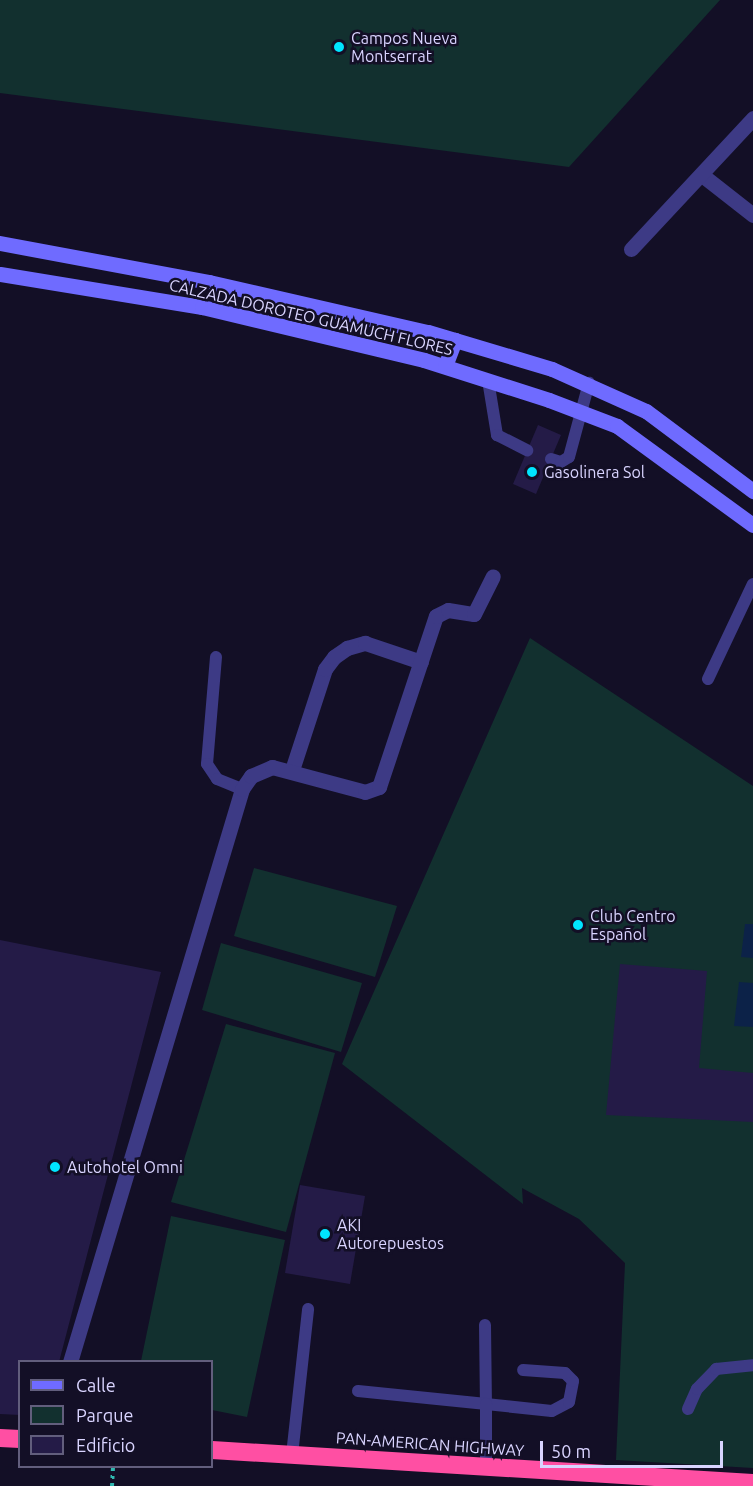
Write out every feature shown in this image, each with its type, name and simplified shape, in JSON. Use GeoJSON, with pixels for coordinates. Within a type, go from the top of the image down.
{"type":"FeatureCollection","features":[{"type":"Feature","properties":{"kind":"highway"},"geometry":{"type":"LineString","coordinates":[[0,1438],[18,1439]]}},
{"type":"Feature","properties":{"kind":"highway","name":"PAN-AMERICAN HIGHWAY"},"geometry":{"type":"LineString","coordinates":[[213,1450],[753,1483]]}},
{"type":"Feature","properties":{"kind":"main road","name":"CALZADA DOROTEO GUAMUCH FLORES"},"geometry":{"type":"LineString","coordinates":[[0,243],[209,282],[455,340],[589,383],[646,411],[753,491]]}},
{"type":"Feature","properties":{"kind":"main road","name":"CALZADA DOROTEO GUAMUCH FLORES"},"geometry":{"type":"LineString","coordinates":[[0,274],[202,307],[445,366],[488,380],[581,411],[616,426],[753,525]]}},
{"type":"Feature","properties":{"kind":"main road"},"geometry":{"type":"LineString","coordinates":[[445,366],[455,340]]}},
{"type":"Feature","properties":{"kind":"street"},"geometry":{"type":"LineString","coordinates":[[631,249],[753,118]]}},
{"type":"Feature","properties":{"kind":"street"},"geometry":{"type":"LineString","coordinates":[[702,175],[753,215]]}},
{"type":"Feature","properties":{"kind":"street"},"geometry":{"type":"LineString","coordinates":[[71,1360],[243,789],[251,776],[272,766],[365,792],[379,787],[436,616],[448,610],[474,614],[493,576]]}},
{"type":"Feature","properties":{"kind":"street"},"geometry":{"type":"LineString","coordinates":[[292,770],[325,669],[334,657],[347,648],[365,643],[421,662]]}},
{"type":"Feature","properties":{"kind":"lane"},"geometry":{"type":"LineString","coordinates":[[488,380],[497,435],[527,450]]}},
{"type":"Feature","properties":{"kind":"lane"},"geometry":{"type":"LineString","coordinates":[[550,459],[561,462],[569,457],[589,383]]}},
{"type":"Feature","properties":{"kind":"lane"},"geometry":{"type":"LineString","coordinates":[[708,679],[753,584]]}},
{"type":"Feature","properties":{"kind":"lane"},"geometry":{"type":"LineString","coordinates":[[216,657],[207,764],[217,779],[243,789]]}},
{"type":"Feature","properties":{"kind":"lane"},"geometry":{"type":"LineString","coordinates":[[292,1455],[308,1309]]}},
{"type":"Feature","properties":{"kind":"lane"},"geometry":{"type":"LineString","coordinates":[[485,1325],[486,1467]]}},
{"type":"Feature","properties":{"kind":"lane"},"geometry":{"type":"LineString","coordinates":[[688,1409],[697,1389],[716,1369],[753,1365]]}},
{"type":"Feature","properties":{"kind":"lane"},"geometry":{"type":"LineString","coordinates":[[358,1391],[552,1411],[569,1402],[573,1381],[566,1373],[523,1370]]}},
{"type":"Feature","properties":{"kind":"path"},"geometry":{"type":"LineString","coordinates":[[112,1486],[113,1468]]}},
{"type":"Feature","properties":{"kind":"green space","name":"Campos Nueva Montserrat"},"geometry":{"type":"Polygon","coordinates":[[[0,0],[720,0],[569,167],[0,93],[0,0]]]}},
{"type":"Feature","properties":{"kind":"green space","name":"Club Centro Español"},"geometry":{"type":"Polygon","coordinates":[[[530,638],[753,786],[753,1468],[616,1460],[625,1263],[579,1219],[522,1188],[523,1204],[342,1064],[530,638]]]}},
{"type":"Feature","properties":{"kind":"green space"},"geometry":{"type":"Polygon","coordinates":[[[254,868],[397,906],[375,977],[234,936],[254,868]]]}},
{"type":"Feature","properties":{"kind":"green space"},"geometry":{"type":"Polygon","coordinates":[[[221,943],[362,983],[341,1052],[202,1010],[221,943]]]}},
{"type":"Feature","properties":{"kind":"green space"},"geometry":{"type":"Polygon","coordinates":[[[226,1024],[335,1053],[286,1232],[171,1202],[226,1024]]]}},
{"type":"Feature","properties":{"kind":"green space"},"geometry":{"type":"Polygon","coordinates":[[[171,1216],[285,1240],[247,1417],[213,1410],[213,1360],[141,1360],[171,1216]]]}},
{"type":"Feature","properties":{"kind":"water"},"geometry":{"type":"Polygon","coordinates":[[[745,924],[753,924],[753,958],[741,957],[745,924]]]}},
{"type":"Feature","properties":{"kind":"water"},"geometry":{"type":"Polygon","coordinates":[[[739,982],[753,983],[753,1027],[734,1026],[739,982]]]}},
{"type":"Feature","properties":{"kind":"building","name":"Gasolinera Sol"},"geometry":{"type":"Polygon","coordinates":[[[538,425],[561,435],[536,494],[513,484],[538,425]]]}},
{"type":"Feature","properties":{"kind":"building","name":"Autohotel Omni"},"geometry":{"type":"Polygon","coordinates":[[[0,940],[161,972],[60,1360],[18,1360],[18,1415],[0,1414],[0,940]]]}},
{"type":"Feature","properties":{"kind":"building","name":"Club Centro Español"},"geometry":{"type":"Polygon","coordinates":[[[620,964],[707,971],[699,1068],[753,1073],[753,1122],[606,1115],[620,964]]]}},
{"type":"Feature","properties":{"kind":"building","name":"AKI Autorepuestos"},"geometry":{"type":"Polygon","coordinates":[[[300,1185],[365,1196],[350,1284],[285,1273],[300,1185]]]}},
{"type":"Feature","properties":{"kind":"place","name":"Campos Nueva Montserrat"},"geometry":{"type":"Point","coordinates":[339,47]}},
{"type":"Feature","properties":{"kind":"place","name":"Gasolinera Sol"},"geometry":{"type":"Point","coordinates":[532,472]}},
{"type":"Feature","properties":{"kind":"place","name":"Club Centro Español"},"geometry":{"type":"Point","coordinates":[578,925]}},
{"type":"Feature","properties":{"kind":"place","name":"Autohotel Omni"},"geometry":{"type":"Point","coordinates":[55,1167]}},
{"type":"Feature","properties":{"kind":"place","name":"AKI Autorepuestos"},"geometry":{"type":"Point","coordinates":[325,1234]}}]}
